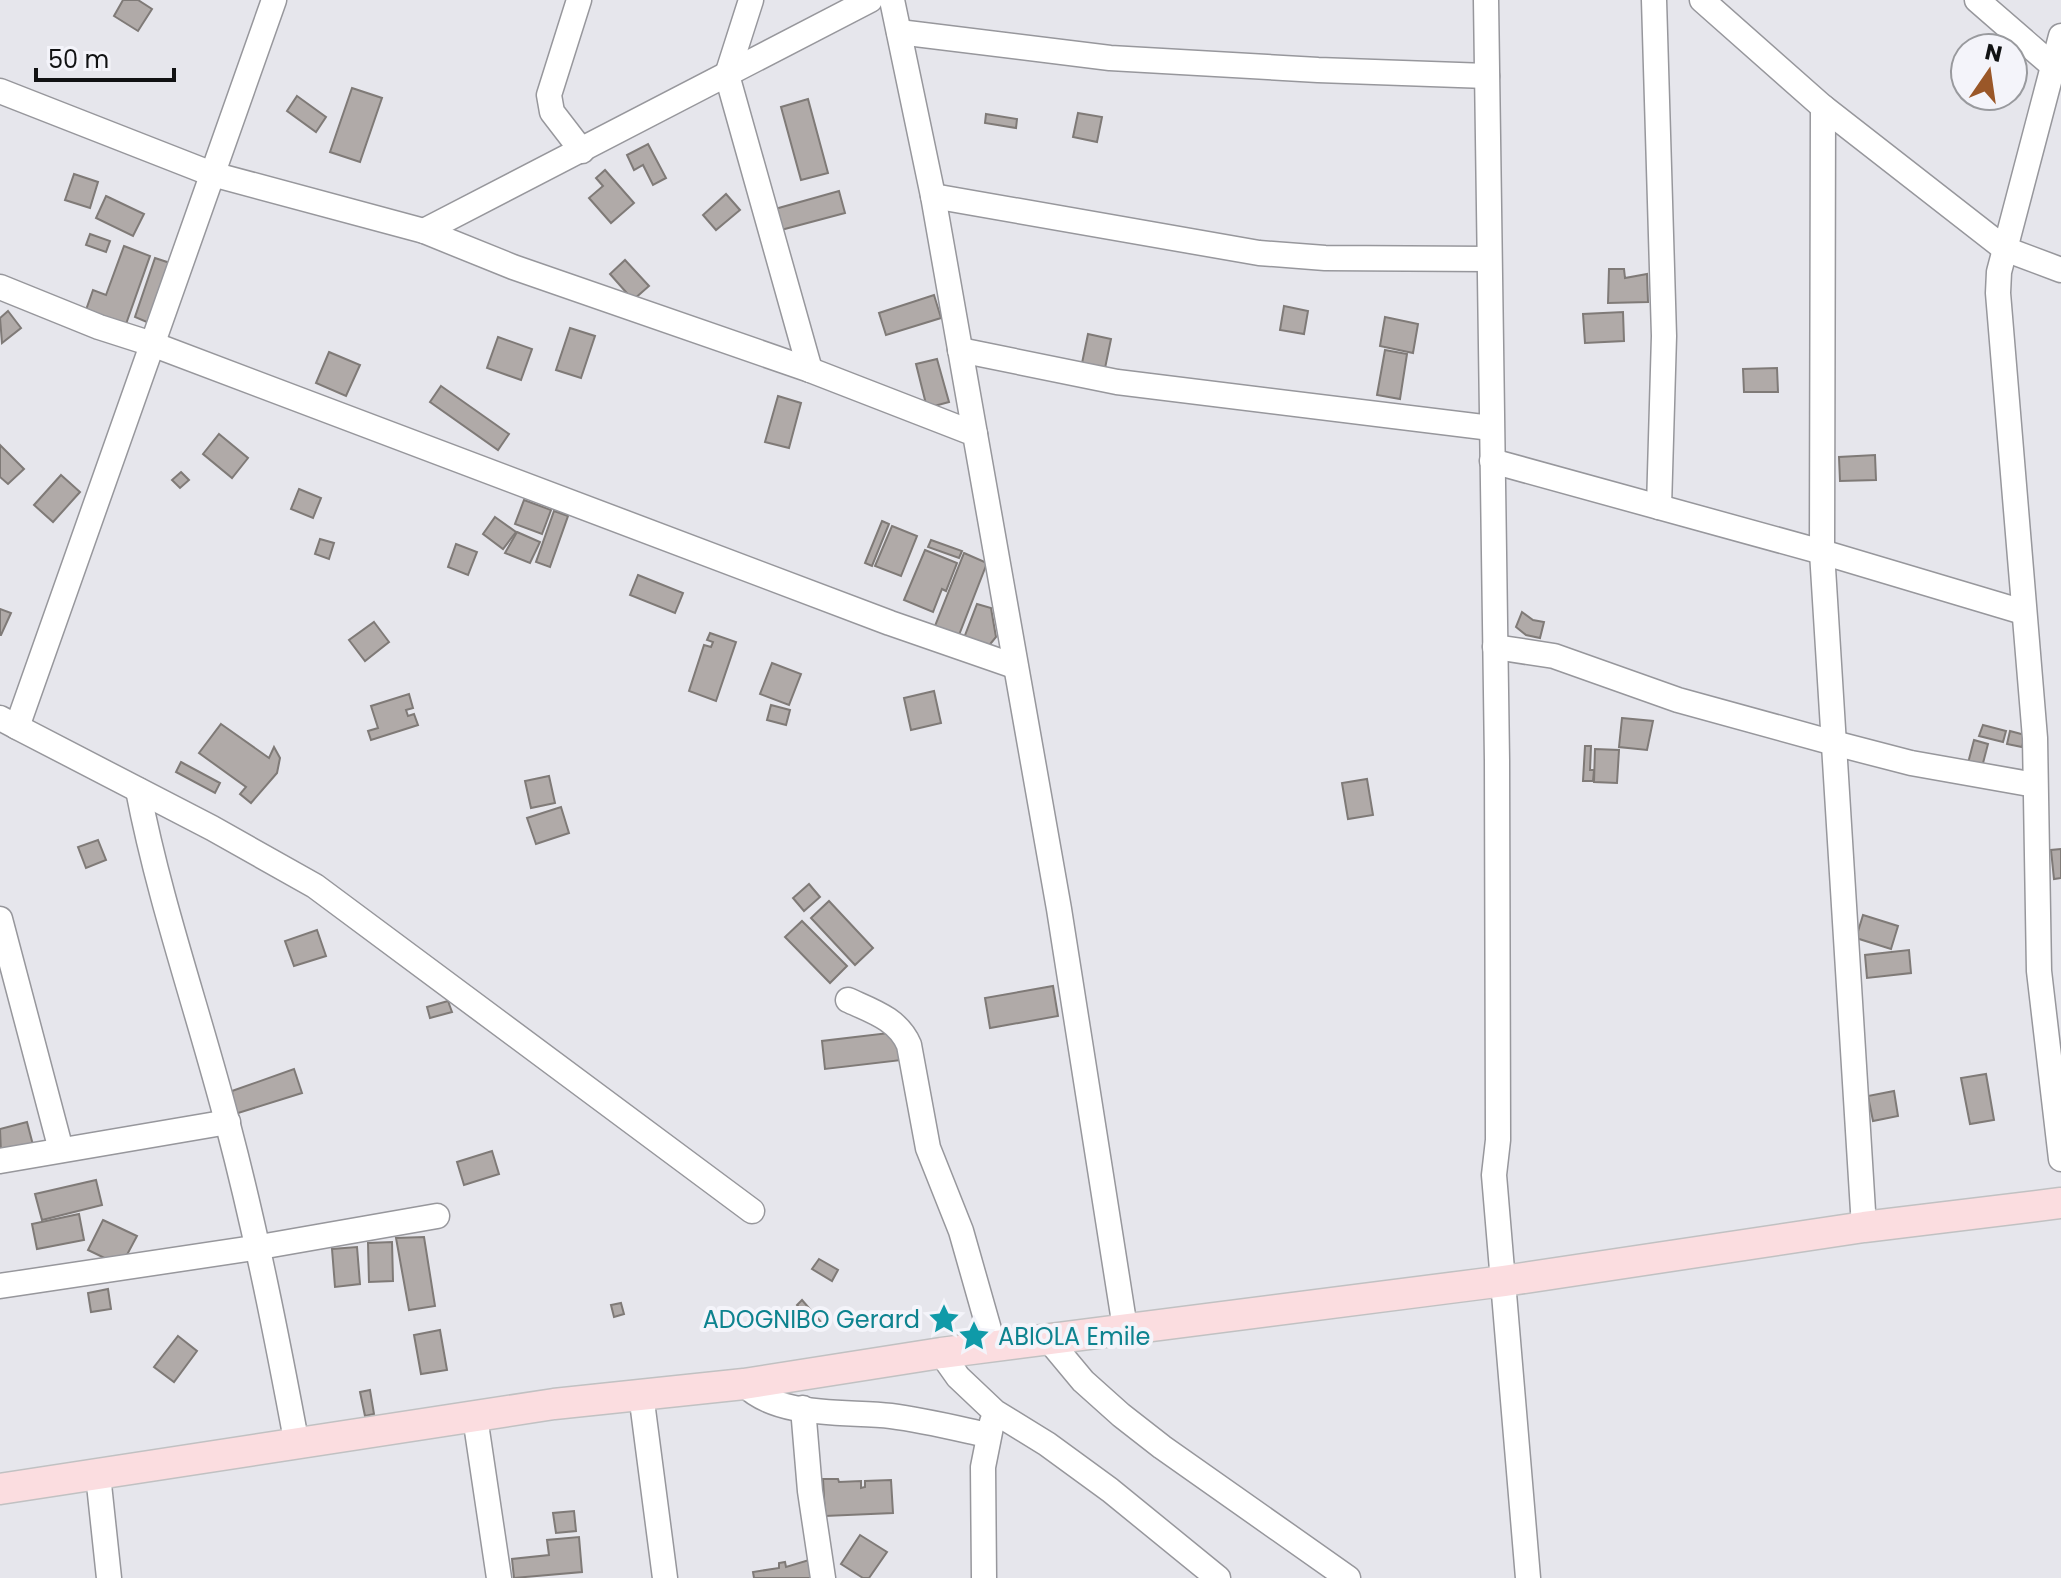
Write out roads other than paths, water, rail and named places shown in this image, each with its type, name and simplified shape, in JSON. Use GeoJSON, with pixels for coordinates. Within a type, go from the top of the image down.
{"type":"FeatureCollection","features":[{"type":"Feature","properties":{"kind":"main road"},"geometry":{"type":"LineString","coordinates":[[0,1489],[475,1417],[641,1394],[744,1384],[941,1353],[1504,1281],[1864,1227],[2061,1203]]}},
{"type":"Feature","properties":{"kind":"street"},"geometry":{"type":"LineString","coordinates":[[274,0],[152,344],[8,723],[315,886],[752,1211]]}},
{"type":"Feature","properties":{"kind":"street"},"geometry":{"type":"LineString","coordinates":[[579,0],[549,95],[552,112],[582,151]]}},
{"type":"Feature","properties":{"kind":"street"},"geometry":{"type":"LineString","coordinates":[[751,0],[727,75],[810,370]]}},
{"type":"Feature","properties":{"kind":"street"},"geometry":{"type":"LineString","coordinates":[[424,231],[870,0]]}},
{"type":"Feature","properties":{"kind":"street"},"geometry":{"type":"LineString","coordinates":[[892,0],[933,196],[1059,909],[1125,1328]]}},
{"type":"Feature","properties":{"kind":"street"},"geometry":{"type":"LineString","coordinates":[[1486,0],[1495,647],[1498,1140],[1494,1175],[1528,1578]]}},
{"type":"Feature","properties":{"kind":"street"},"geometry":{"type":"LineString","coordinates":[[1654,0],[1664,336],[1659,507]]}},
{"type":"Feature","properties":{"kind":"street"},"geometry":{"type":"LineString","coordinates":[[1702,0],[1823,107],[2005,249],[2061,270]]}},
{"type":"Feature","properties":{"kind":"street"},"geometry":{"type":"LineString","coordinates":[[1977,0],[2053,66]]}},
{"type":"Feature","properties":{"kind":"street"},"geometry":{"type":"LineString","coordinates":[[899,32],[1110,58],[1487,76]]}},
{"type":"Feature","properties":{"kind":"street"},"geometry":{"type":"LineString","coordinates":[[2061,36],[1999,272],[1998,293],[2035,738],[2039,971],[2061,1159]]}},
{"type":"Feature","properties":{"kind":"street"},"geometry":{"type":"LineString","coordinates":[[0,91],[212,174],[424,231],[513,267],[810,370],[975,434]]}},
{"type":"Feature","properties":{"kind":"street"},"geometry":{"type":"LineString","coordinates":[[1823,107],[1822,552],[1864,1227]]}},
{"type":"Feature","properties":{"kind":"street"},"geometry":{"type":"LineString","coordinates":[[933,196],[1259,253],[1325,258],[1489,259]]}},
{"type":"Feature","properties":{"kind":"street"},"geometry":{"type":"LineString","coordinates":[[0,287],[99,327],[152,344],[890,623],[1014,666]]}},
{"type":"Feature","properties":{"kind":"street"},"geometry":{"type":"LineString","coordinates":[[960,350],[1117,382],[1491,428]]}},
{"type":"Feature","properties":{"kind":"street"},"geometry":{"type":"LineString","coordinates":[[1492,461],[1822,552],[2023,612]]}},
{"type":"Feature","properties":{"kind":"street"},"geometry":{"type":"LineString","coordinates":[[1495,647],[1554,656],[1678,700],[1911,763],[2035,785]]}},
{"type":"Feature","properties":{"kind":"street"},"geometry":{"type":"LineString","coordinates":[[138,790],[149,849],[228,1122],[260,1247],[297,1445]]}},
{"type":"Feature","properties":{"kind":"street"},"geometry":{"type":"LineString","coordinates":[[0,919],[61,1150]]}},
{"type":"Feature","properties":{"kind":"street"},"geometry":{"type":"LineString","coordinates":[[848,1000],[896,1025],[904,1033],[909,1045],[928,1148],[961,1231],[994,1347]]}},
{"type":"Feature","properties":{"kind":"street"},"geometry":{"type":"LineString","coordinates":[[0,1161],[228,1122]]}},
{"type":"Feature","properties":{"kind":"street"},"geometry":{"type":"LineString","coordinates":[[0,1286],[260,1247],[437,1216]]}},
{"type":"Feature","properties":{"kind":"street"},"geometry":{"type":"LineString","coordinates":[[1048,1339],[1083,1381],[1131,1423],[1348,1578]]}},
{"type":"Feature","properties":{"kind":"street"},"geometry":{"type":"LineString","coordinates":[[941,1353],[991,1424],[982,1495],[984,1578]]}},
{"type":"Feature","properties":{"kind":"street"},"geometry":{"type":"LineString","coordinates":[[744,1384],[766,1401],[803,1408],[991,1424],[1047,1444],[1110,1490],[1218,1578]]}},
{"type":"Feature","properties":{"kind":"street"},"geometry":{"type":"LineString","coordinates":[[641,1394],[665,1578]]}},
{"type":"Feature","properties":{"kind":"street"},"geometry":{"type":"LineString","coordinates":[[803,1408],[810,1491],[823,1578]]}},
{"type":"Feature","properties":{"kind":"street"},"geometry":{"type":"LineString","coordinates":[[475,1417],[499,1578]]}},
{"type":"Feature","properties":{"kind":"street"},"geometry":{"type":"LineString","coordinates":[[98,1475],[109,1578]]}},
{"type":"Feature","properties":{"kind":"place","name":"ADOGNIBO Gerard"},"geometry":{"type":"Point","coordinates":[944,1319]}},
{"type":"Feature","properties":{"kind":"place","name":"ABIOLA Emile"},"geometry":{"type":"Point","coordinates":[974,1336]}}]}
